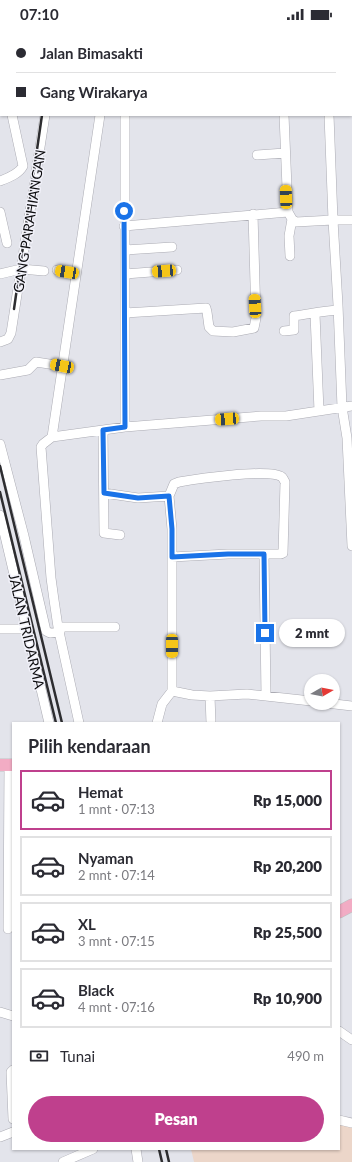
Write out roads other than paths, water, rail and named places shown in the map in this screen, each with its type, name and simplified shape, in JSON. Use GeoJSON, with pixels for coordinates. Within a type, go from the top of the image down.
{"type":"FeatureCollection","features":[{"type":"Feature","properties":{"kind":"main road"},"geometry":{"type":"LineString","coordinates":[[340,911],[352,905]]}},
{"type":"Feature","properties":{"kind":"street"},"geometry":{"type":"LineString","coordinates":[[0,181],[17,173],[23,166],[12,116]]}},
{"type":"Feature","properties":{"kind":"street","name":"GANG PARAHIANGAN"},"geometry":{"type":"LineString","coordinates":[[0,342],[11,336],[45,116]]}},
{"type":"Feature","properties":{"kind":"street"},"geometry":{"type":"LineString","coordinates":[[52,437],[100,116]]}},
{"type":"Feature","properties":{"kind":"street"},"geometry":{"type":"LineString","coordinates":[[125,116],[125,427]]}},
{"type":"Feature","properties":{"kind":"street"},"geometry":{"type":"LineString","coordinates":[[284,116],[285,153],[290,216],[290,256]]}},
{"type":"Feature","properties":{"kind":"street"},"geometry":{"type":"LineString","coordinates":[[329,116],[342,407],[347,438],[350,476],[352,546]]}},
{"type":"Feature","properties":{"kind":"street"},"geometry":{"type":"LineString","coordinates":[[257,155],[285,153]]}},
{"type":"Feature","properties":{"kind":"street"},"geometry":{"type":"LineString","coordinates":[[0,212],[7,243]]}},
{"type":"Feature","properties":{"kind":"street"},"geometry":{"type":"LineString","coordinates":[[124,226],[253,214],[290,216],[296,222],[352,220]]}},
{"type":"Feature","properties":{"kind":"street"},"geometry":{"type":"LineString","coordinates":[[125,313],[206,308],[209,327],[212,331],[233,332],[254,328],[256,318],[253,214]]}},
{"type":"Feature","properties":{"kind":"street"},"geometry":{"type":"LineString","coordinates":[[125,250],[172,247]]}},
{"type":"Feature","properties":{"kind":"street"},"geometry":{"type":"LineString","coordinates":[[0,274],[21,268],[44,271]]}},
{"type":"Feature","properties":{"kind":"street"},"geometry":{"type":"LineString","coordinates":[[57,270],[76,273]]}},
{"type":"Feature","properties":{"kind":"street"},"geometry":{"type":"LineString","coordinates":[[125,274],[177,270]]}},
{"type":"Feature","properties":{"kind":"street"},"geometry":{"type":"LineString","coordinates":[[284,332],[294,330],[294,316],[338,310]]}},
{"type":"Feature","properties":{"kind":"street"},"geometry":{"type":"LineString","coordinates":[[314,314],[318,411]]}},
{"type":"Feature","properties":{"kind":"street"},"geometry":{"type":"LineString","coordinates":[[0,375],[28,370],[36,362],[62,366]]}},
{"type":"Feature","properties":{"kind":"street"},"geometry":{"type":"LineString","coordinates":[[79,722],[59,630],[51,578],[41,447],[43,444],[52,437],[125,427],[261,416],[286,416],[352,406]]}},
{"type":"Feature","properties":{"kind":"street"},"geometry":{"type":"LineString","coordinates":[[103,430],[104,533],[120,535]]}},
{"type":"Feature","properties":{"kind":"street"},"geometry":{"type":"LineString","coordinates":[[0,444],[24,536],[46,630],[50,633],[59,630],[115,627]]}},
{"type":"Feature","properties":{"kind":"street"},"geometry":{"type":"LineString","coordinates":[[157,722],[162,704],[172,691],[172,557],[172,529],[169,496],[174,484],[216,476],[254,474],[277,475],[282,477],[285,482],[283,553],[172,557]]}},
{"type":"Feature","properties":{"kind":"street"},"geometry":{"type":"LineString","coordinates":[[104,493],[138,498],[169,496]]}},
{"type":"Feature","properties":{"kind":"street","name":"JALAN TRIDARMA"},"geometry":{"type":"LineString","coordinates":[[0,515],[2,533],[49,722]]}},
{"type":"Feature","properties":{"kind":"street"},"geometry":{"type":"LineString","coordinates":[[264,554],[266,696]]}},
{"type":"Feature","properties":{"kind":"street"},"geometry":{"type":"LineString","coordinates":[[0,629],[26,629]]}},
{"type":"Feature","properties":{"kind":"street"},"geometry":{"type":"LineString","coordinates":[[172,691],[192,695],[210,696],[247,694],[304,701]]}},
{"type":"Feature","properties":{"kind":"street"},"geometry":{"type":"LineString","coordinates":[[210,696],[211,722]]}},
{"type":"Feature","properties":{"kind":"street"},"geometry":{"type":"LineString","coordinates":[[340,705],[352,706]]}},
{"type":"Feature","properties":{"kind":"street"},"geometry":{"type":"LineString","coordinates":[[7,765],[7,930]]}},
{"type":"Feature","properties":{"kind":"street"},"geometry":{"type":"LineString","coordinates":[[0,1012],[12,1016]]}},
{"type":"Feature","properties":{"kind":"street"},"geometry":{"type":"LineString","coordinates":[[340,1032],[352,1040]]}},
{"type":"Feature","properties":{"kind":"street"},"geometry":{"type":"LineString","coordinates":[[12,1071],[12,1096]]}},
{"type":"Feature","properties":{"kind":"street"},"geometry":{"type":"LineString","coordinates":[[340,1120],[352,1123]]}},
{"type":"Feature","properties":{"kind":"street"},"geometry":{"type":"LineString","coordinates":[[0,1137],[12,1132]]}},
{"type":"Feature","properties":{"kind":"street"},"geometry":{"type":"LineString","coordinates":[[63,1162],[92,1150]]}},
{"type":"Feature","properties":{"kind":"street"},"geometry":{"type":"LineString","coordinates":[[136,1150],[138,1162]]}},
{"type":"Feature","properties":{"kind":"railway"},"geometry":{"type":"LineString","coordinates":[[14,309],[42,116]]}},
{"type":"Feature","properties":{"kind":"railway"},"geometry":{"type":"LineString","coordinates":[[0,466],[62,722]]}},
{"type":"Feature","properties":{"kind":"railway"},"geometry":{"type":"LineString","coordinates":[[0,492],[56,722]]}},
{"type":"Feature","properties":{"kind":"railway"},"geometry":{"type":"LineString","coordinates":[[159,1150],[162,1162]]}},
{"type":"Feature","properties":{"kind":"railway"},"geometry":{"type":"LineString","coordinates":[[166,1150],[169,1162]]}}]}
